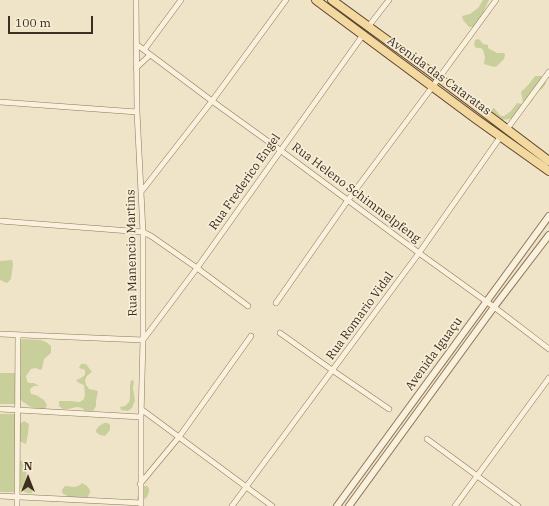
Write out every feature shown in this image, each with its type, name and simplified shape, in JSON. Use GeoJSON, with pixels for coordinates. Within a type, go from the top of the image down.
{"type":"FeatureCollection","features":[{"type":"Feature","properties":{"kind":"main road","name":"Avenida das Cataratas"},"geometry":{"type":"LineString","coordinates":[[316,0],[549,171]]}},
{"type":"Feature","properties":{"kind":"main road","name":"Avenida das Cataratas"},"geometry":{"type":"LineString","coordinates":[[332,0],[549,161]]}},
{"type":"Feature","properties":{"kind":"street","name":"Rua Manencio Martins"},"geometry":{"type":"LineString","coordinates":[[136,0],[137,112],[143,232],[141,505]]}},
{"type":"Feature","properties":{"kind":"street"},"geometry":{"type":"LineString","coordinates":[[144,50],[181,0]]}},
{"type":"Feature","properties":{"kind":"street"},"geometry":{"type":"LineString","coordinates":[[142,192],[212,101],[286,0]]}},
{"type":"Feature","properties":{"kind":"street"},"geometry":{"type":"LineString","coordinates":[[368,27],[389,0]]}},
{"type":"Feature","properties":{"kind":"street"},"geometry":{"type":"LineString","coordinates":[[276,303],[348,200],[496,0]]}},
{"type":"Feature","properties":{"kind":"street","name":"Rua Frederico Engel"},"geometry":{"type":"LineString","coordinates":[[143,340],[197,268],[363,35]]}},
{"type":"Feature","properties":{"kind":"street","name":"Rua Heleno Schimmelpfeng"},"geometry":{"type":"LineString","coordinates":[[136,44],[487,301],[549,349]]}},
{"type":"Feature","properties":{"kind":"street"},"geometry":{"type":"LineString","coordinates":[[136,68],[150,55]]}},
{"type":"Feature","properties":{"kind":"street"},"geometry":{"type":"LineString","coordinates":[[507,129],[549,72]]}},
{"type":"Feature","properties":{"kind":"street"},"geometry":{"type":"LineString","coordinates":[[0,102],[137,112]]}},
{"type":"Feature","properties":{"kind":"street","name":"Rua Romario Vidal"},"geometry":{"type":"LineString","coordinates":[[232,506],[419,252],[501,136]]}},
{"type":"Feature","properties":{"kind":"street","name":"Avenida Iguaçu"},"geometry":{"type":"LineString","coordinates":[[336,506],[549,216]]}},
{"type":"Feature","properties":{"kind":"street"},"geometry":{"type":"LineString","coordinates":[[0,220],[143,232],[197,268],[248,306]]}},
{"type":"Feature","properties":{"kind":"street","name":"Avenida Iguaçu"},"geometry":{"type":"LineString","coordinates":[[349,506],[494,307],[549,235]]}},
{"type":"Feature","properties":{"kind":"street"},"geometry":{"type":"LineString","coordinates":[[280,333],[389,409]]}},
{"type":"Feature","properties":{"kind":"street"},"geometry":{"type":"LineString","coordinates":[[0,334],[143,340]]}},
{"type":"Feature","properties":{"kind":"street"},"geometry":{"type":"LineString","coordinates":[[17,506],[18,335]]}},
{"type":"Feature","properties":{"kind":"street"},"geometry":{"type":"LineString","coordinates":[[140,484],[179,436],[251,336]]}},
{"type":"Feature","properties":{"kind":"street"},"geometry":{"type":"LineString","coordinates":[[455,506],[549,378]]}},
{"type":"Feature","properties":{"kind":"street"},"geometry":{"type":"LineString","coordinates":[[0,409],[141,417]]}},
{"type":"Feature","properties":{"kind":"street"},"geometry":{"type":"LineString","coordinates":[[141,409],[272,506]]}},
{"type":"Feature","properties":{"kind":"street"},"geometry":{"type":"LineString","coordinates":[[427,439],[518,506]]}},
{"type":"Feature","properties":{"kind":"street"},"geometry":{"type":"LineString","coordinates":[[0,496],[141,505]]}},
{"type":"Feature","properties":{"kind":"green space"},"geometry":{"type":"Polygon","coordinates":[[[483,0],[489,0],[480,20],[473,27],[469,27],[463,20],[462,16],[470,14],[478,8],[483,0]]]}},
{"type":"Feature","properties":{"kind":"green space"},"geometry":{"type":"Polygon","coordinates":[[[478,39],[483,44],[488,45],[488,48],[497,53],[504,53],[504,59],[497,66],[494,67],[484,64],[485,57],[483,50],[481,48],[476,48],[474,45],[475,40],[478,39]]]}},
{"type":"Feature","properties":{"kind":"green space"},"geometry":{"type":"Polygon","coordinates":[[[535,76],[542,76],[546,83],[545,85],[542,89],[537,91],[532,101],[513,118],[502,120],[500,122],[488,112],[494,108],[501,116],[504,116],[511,111],[517,103],[522,104],[521,92],[535,76]]]}},
{"type":"Feature","properties":{"kind":"green space"},"geometry":{"type":"Polygon","coordinates":[[[12,260],[13,264],[11,279],[7,283],[0,280],[0,261],[12,260]]]}},
{"type":"Feature","properties":{"kind":"green space"},"geometry":{"type":"Polygon","coordinates":[[[22,339],[41,340],[51,346],[51,353],[44,359],[42,369],[31,369],[26,376],[29,383],[34,383],[39,386],[34,386],[30,389],[31,394],[44,400],[47,405],[45,409],[31,407],[23,402],[18,395],[19,380],[21,375],[19,343],[22,339]]]}},
{"type":"Feature","properties":{"kind":"green space"},"geometry":{"type":"Polygon","coordinates":[[[81,364],[86,364],[92,372],[85,380],[86,385],[89,389],[98,391],[96,406],[94,410],[90,412],[86,412],[82,408],[77,407],[63,409],[59,406],[59,401],[80,402],[84,399],[84,385],[76,380],[85,375],[85,370],[79,368],[81,364]]]}},
{"type":"Feature","properties":{"kind":"green space"},"geometry":{"type":"Polygon","coordinates":[[[0,373],[16,373],[15,404],[0,404],[0,373]]]}},
{"type":"Feature","properties":{"kind":"green space"},"geometry":{"type":"Polygon","coordinates":[[[131,380],[134,381],[133,388],[135,401],[132,408],[128,411],[121,410],[120,407],[125,406],[129,402],[131,380]]]}},
{"type":"Feature","properties":{"kind":"green space"},"geometry":{"type":"Polygon","coordinates":[[[0,414],[17,414],[15,492],[0,492],[0,414]]]}},
{"type":"Feature","properties":{"kind":"green space"},"geometry":{"type":"Polygon","coordinates":[[[24,421],[29,424],[26,444],[19,441],[18,425],[24,421]]]}},
{"type":"Feature","properties":{"kind":"green space"},"geometry":{"type":"Polygon","coordinates":[[[104,423],[108,423],[110,425],[110,430],[105,436],[96,432],[99,426],[104,423]]]}},
{"type":"Feature","properties":{"kind":"green space"},"geometry":{"type":"Polygon","coordinates":[[[18,460],[27,464],[25,483],[33,488],[32,493],[27,493],[20,488],[18,483],[18,460]]]}},
{"type":"Feature","properties":{"kind":"green space"},"geometry":{"type":"Polygon","coordinates":[[[82,483],[90,490],[88,497],[69,497],[62,493],[65,486],[75,487],[82,483]]]}},
{"type":"Feature","properties":{"kind":"green space"},"geometry":{"type":"Polygon","coordinates":[[[142,486],[147,486],[149,488],[149,492],[147,497],[141,502],[137,501],[137,499],[139,489],[142,486]]]}}]}
